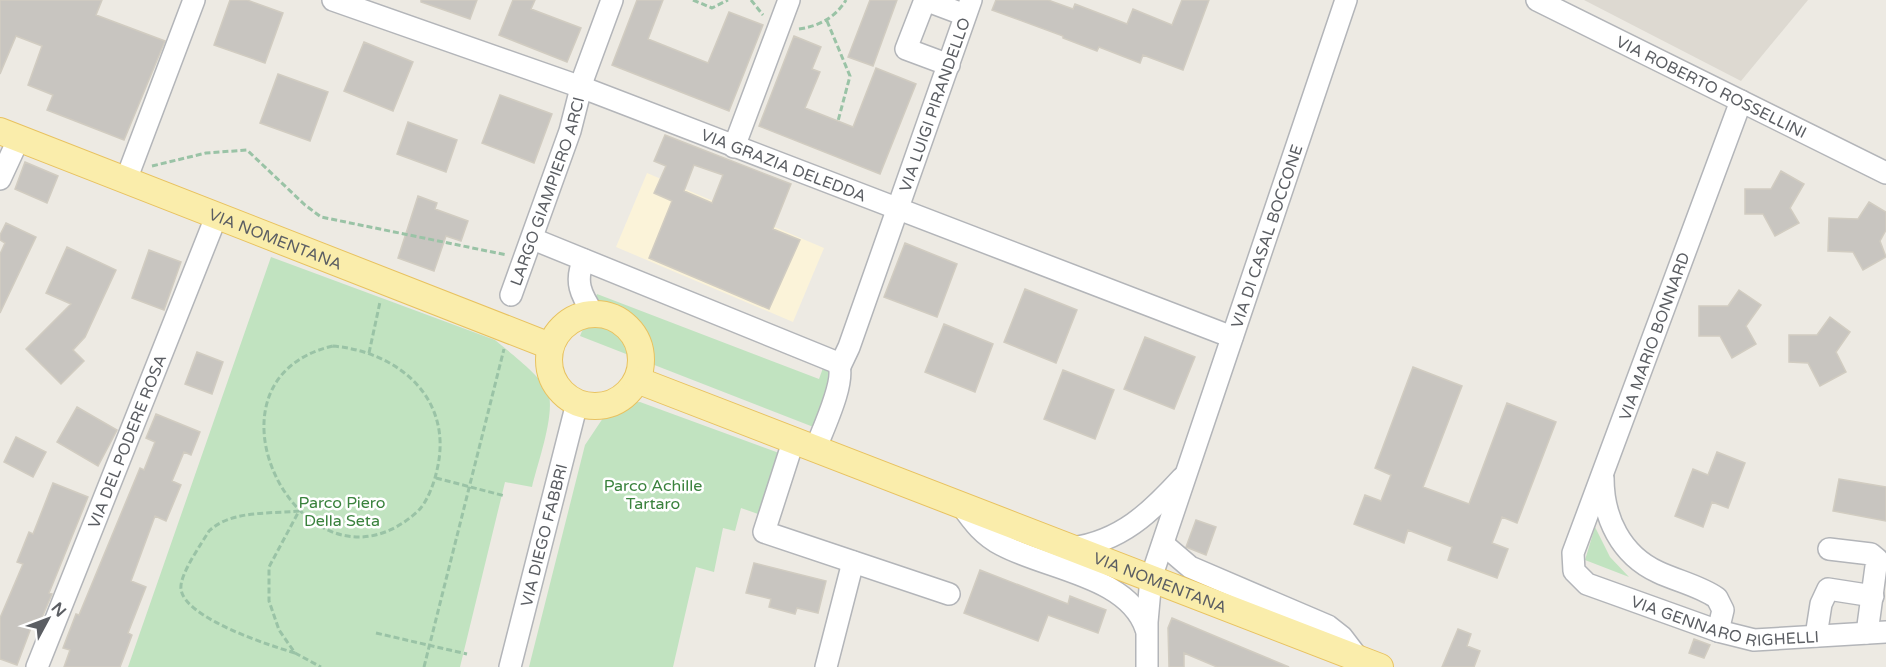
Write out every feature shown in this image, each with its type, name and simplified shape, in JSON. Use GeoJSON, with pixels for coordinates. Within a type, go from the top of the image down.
{"type":"FeatureCollection","features":[{"type":"Feature","properties":{"kind":"main road","name":"VIA NOMENTANA"},"geometry":{"type":"LineString","coordinates":[[10,135],[130,171],[216,217],[550,346]]}},
{"type":"Feature","properties":{"kind":"main road"},"geometry":{"type":"LineString","coordinates":[[592,313],[614,318],[632,331],[641,352],[637,380],[627,393],[608,404],[597,406],[577,403],[566,396],[552,378],[549,367],[550,346],[562,326],[582,315],[592,313]]}},
{"type":"Feature","properties":{"kind":"main road","name":"VIA NOMENTANA"},"geometry":{"type":"LineString","coordinates":[[637,380],[1369,663]]}},
{"type":"Feature","properties":{"kind":"street"},"geometry":{"type":"LineString","coordinates":[[130,171],[194,0]]}},
{"type":"Feature","properties":{"kind":"street","name":"VIA GRAZIA DELEDDA"},"geometry":{"type":"LineString","coordinates":[[333,0],[581,87],[1232,337]]}},
{"type":"Feature","properties":{"kind":"street","name":"LARGO GIAMPIERO ARCI"},"geometry":{"type":"LineString","coordinates":[[511,295],[570,131],[581,87],[612,0]]}},
{"type":"Feature","properties":{"kind":"street"},"geometry":{"type":"LineString","coordinates":[[734,147],[789,0]]}},
{"type":"Feature","properties":{"kind":"street"},"geometry":{"type":"LineString","coordinates":[[948,64],[906,49],[925,0],[968,8]]}},
{"type":"Feature","properties":{"kind":"street","name":"VIA DI CASAL BOCCONE"},"geometry":{"type":"LineString","coordinates":[[1147,667],[1151,578],[1346,0]]}},
{"type":"Feature","properties":{"kind":"street","name":"VIA ROBERTO ROSSELLINI"},"geometry":{"type":"LineString","coordinates":[[1537,0],[1886,173]]}},
{"type":"Feature","properties":{"kind":"street","name":"VIA LUIGI PIRANDELLO"},"geometry":{"type":"LineString","coordinates":[[853,562],[764,532],[804,446],[837,392],[840,366],[968,8]]}},
{"type":"Feature","properties":{"kind":"street","name":"VIA MARIO BONNARD"},"geometry":{"type":"LineString","coordinates":[[1574,571],[1574,553],[1741,101]]}},
{"type":"Feature","properties":{"kind":"street"},"geometry":{"type":"LineString","coordinates":[[0,179],[10,135]]}},
{"type":"Feature","properties":{"kind":"street","name":"VIA DEL PODERE ROSA"},"geometry":{"type":"LineString","coordinates":[[37,667],[216,217]]}},
{"type":"Feature","properties":{"kind":"street"},"geometry":{"type":"LineString","coordinates":[[529,249],[584,260],[834,361],[840,366]]}},
{"type":"Feature","properties":{"kind":"street"},"geometry":{"type":"LineString","coordinates":[[584,260],[578,272],[578,285],[592,313]]}},
{"type":"Feature","properties":{"kind":"street","name":"VIA DIEGO FABBRI"},"geometry":{"type":"LineString","coordinates":[[510,667],[577,403]]}},
{"type":"Feature","properties":{"kind":"street"},"geometry":{"type":"LineString","coordinates":[[1603,472],[1609,516],[1626,549],[1649,568],[1717,598],[1723,607],[1718,631]]}},
{"type":"Feature","properties":{"kind":"street","name":"VIA DI CASAL BOCCONE"},"geometry":{"type":"LineString","coordinates":[[1072,548],[1100,542],[1132,526],[1155,507],[1186,473]]}},
{"type":"Feature","properties":{"kind":"street","name":"VIA NOMENTANA"},"geometry":{"type":"LineString","coordinates":[[962,506],[982,531],[1002,545],[1117,593],[1139,612],[1147,630]]}},
{"type":"Feature","properties":{"kind":"street","name":"VIA NOMENTANA"},"geometry":{"type":"LineString","coordinates":[[1163,544],[1190,567],[1328,626],[1369,663]]}},
{"type":"Feature","properties":{"kind":"street"},"geometry":{"type":"LineString","coordinates":[[1829,549],[1874,556],[1878,564],[1873,596],[1876,632]]}},
{"type":"Feature","properties":{"kind":"street"},"geometry":{"type":"LineString","coordinates":[[826,667],[853,562],[949,594]]}},
{"type":"Feature","properties":{"kind":"street","name":"VIA GENNARO RIGHELLI"},"geometry":{"type":"LineString","coordinates":[[1574,571],[1587,584],[1718,631],[1760,641],[1876,632]]}},
{"type":"Feature","properties":{"kind":"street"},"geometry":{"type":"LineString","coordinates":[[1816,636],[1821,604],[1828,589],[1873,596]]}},
{"type":"Feature","properties":{"kind":"path"},"geometry":{"type":"LineString","coordinates":[[693,0],[712,8],[728,0]]}},
{"type":"Feature","properties":{"kind":"path"},"geometry":{"type":"LineString","coordinates":[[827,21],[850,76],[838,121]]}},
{"type":"Feature","properties":{"kind":"path"},"geometry":{"type":"LineString","coordinates":[[130,171],[155,167],[206,153],[247,150],[305,205],[321,217],[465,248],[529,249]]}},
{"type":"Feature","properties":{"kind":"path"},"geometry":{"type":"LineString","coordinates":[[369,353],[384,283]]}},
{"type":"Feature","properties":{"kind":"path"},"geometry":{"type":"LineString","coordinates":[[424,667],[505,344]]}},
{"type":"Feature","properties":{"kind":"path"},"geometry":{"type":"LineString","coordinates":[[333,346],[369,353],[390,362],[408,375],[427,396],[439,424],[441,454],[435,477],[420,508],[402,524],[378,533],[352,536],[332,533],[311,522],[298,511],[282,490],[269,458],[264,436],[264,415],[275,383],[294,362],[319,349],[333,346]]}},
{"type":"Feature","properties":{"kind":"path"},"geometry":{"type":"LineString","coordinates":[[435,477],[505,495]]}},
{"type":"Feature","properties":{"kind":"path"},"geometry":{"type":"LineString","coordinates":[[296,653],[279,630],[269,601],[269,567],[298,511]]}},
{"type":"Feature","properties":{"kind":"path"},"geometry":{"type":"LineString","coordinates":[[298,511],[254,514],[216,525],[193,559],[181,590],[195,608],[234,632],[296,653],[321,667]]}},
{"type":"Feature","properties":{"kind":"path"},"geometry":{"type":"LineString","coordinates":[[376,633],[467,654]]}},
{"type":"Feature","properties":{"kind":"shaded area"},"geometry":{"type":"Polygon","coordinates":[[[1584,0],[1808,0],[1741,81],[1584,0]]]}},
{"type":"Feature","properties":{"kind":"shaded area"},"geometry":{"type":"Polygon","coordinates":[[[647,173],[824,248],[793,322],[616,247],[647,173]]]}},
{"type":"Feature","properties":{"kind":"green space","name":"Parco Piero Della Seta"},"geometry":{"type":"Polygon","coordinates":[[[271,257],[495,340],[532,371],[548,392],[550,413],[548,425],[532,487],[505,482],[460,667],[128,667],[271,257]]]}},
{"type":"Feature","properties":{"kind":"green space"},"geometry":{"type":"Polygon","coordinates":[[[597,294],[819,379],[823,368],[834,371],[816,428],[580,336],[597,294]]]}},
{"type":"Feature","properties":{"kind":"green space","name":"Parco Achille Tartaro"},"geometry":{"type":"Polygon","coordinates":[[[640,402],[779,453],[761,515],[741,508],[735,531],[723,528],[714,572],[696,567],[673,667],[529,667],[585,445],[607,412],[622,403],[640,402]]]}},
{"type":"Feature","properties":{"kind":"green space"},"geometry":{"type":"Polygon","coordinates":[[[1595,527],[1610,557],[1629,577],[1585,560],[1595,527]]]}},
{"type":"Feature","properties":{"kind":"building"},"geometry":{"type":"Polygon","coordinates":[[[0,0],[102,0],[96,15],[165,41],[124,140],[47,110],[53,95],[28,85],[42,46],[16,36],[0,74],[0,0]]]}},
{"type":"Feature","properties":{"kind":"building"},"geometry":{"type":"Polygon","coordinates":[[[230,0],[247,0],[283,13],[265,63],[214,45],[230,0]]]}},
{"type":"Feature","properties":{"kind":"building"},"geometry":{"type":"Polygon","coordinates":[[[421,0],[477,0],[470,19],[421,2],[421,0]]]}},
{"type":"Feature","properties":{"kind":"building"},"geometry":{"type":"Polygon","coordinates":[[[513,0],[535,0],[531,9],[581,28],[567,62],[499,35],[513,0]]]}},
{"type":"Feature","properties":{"kind":"building"},"geometry":{"type":"Polygon","coordinates":[[[637,0],[663,0],[648,39],[708,63],[729,12],[763,25],[729,111],[612,65],[637,0]]]}},
{"type":"Feature","properties":{"kind":"building"},"geometry":{"type":"Polygon","coordinates":[[[870,0],[897,0],[873,66],[848,57],[870,0]]]}},
{"type":"Feature","properties":{"kind":"building"},"geometry":{"type":"Polygon","coordinates":[[[996,0],[1048,0],[1073,9],[1075,4],[1127,24],[1133,9],[1172,25],[1182,0],[1209,0],[1183,70],[1143,55],[1140,63],[1099,47],[1097,51],[992,10],[996,0]]]}},
{"type":"Feature","properties":{"kind":"building"},"geometry":{"type":"Polygon","coordinates":[[[794,36],[821,47],[812,69],[820,72],[805,108],[853,127],[876,68],[916,84],[880,174],[759,126],[794,36]]]}},
{"type":"Feature","properties":{"kind":"building"},"geometry":{"type":"Polygon","coordinates":[[[364,42],[413,62],[393,111],[344,91],[364,42]]]}},
{"type":"Feature","properties":{"kind":"building"},"geometry":{"type":"Polygon","coordinates":[[[278,74],[328,92],[310,141],[260,123],[278,74]]]}},
{"type":"Feature","properties":{"kind":"building"},"geometry":{"type":"Polygon","coordinates":[[[500,95],[552,114],[534,163],[482,143],[500,95]]]}},
{"type":"Feature","properties":{"kind":"building"},"geometry":{"type":"Polygon","coordinates":[[[408,122],[457,140],[446,172],[397,154],[408,122]]]}},
{"type":"Feature","properties":{"kind":"building"},"geometry":{"type":"Polygon","coordinates":[[[665,135],[791,184],[773,229],[800,240],[769,309],[649,258],[672,201],[654,193],[666,166],[654,161],[665,135]],[[694,165],[684,191],[712,203],[723,175],[694,165]]]}},
{"type":"Feature","properties":{"kind":"building"},"geometry":{"type":"Polygon","coordinates":[[[25,162],[58,176],[47,203],[15,189],[25,162]]]}},
{"type":"Feature","properties":{"kind":"building"},"geometry":{"type":"Polygon","coordinates":[[[1781,171],[1804,184],[1790,208],[1799,223],[1775,236],[1763,214],[1745,214],[1745,189],[1771,189],[1781,171]]]}},
{"type":"Feature","properties":{"kind":"building"},"geometry":{"type":"Polygon","coordinates":[[[418,196],[437,203],[435,209],[468,221],[461,241],[446,236],[434,271],[398,258],[418,196]]]}},
{"type":"Feature","properties":{"kind":"building"},"geometry":{"type":"Polygon","coordinates":[[[1869,202],[1886,212],[1886,230],[1880,241],[1886,257],[1863,270],[1853,252],[1828,251],[1829,218],[1858,219],[1869,202]]]}},
{"type":"Feature","properties":{"kind":"building"},"geometry":{"type":"Polygon","coordinates":[[[6,223],[36,237],[0,313],[0,254],[5,243],[0,240],[0,235],[6,223]]]}},
{"type":"Feature","properties":{"kind":"building"},"geometry":{"type":"Polygon","coordinates":[[[905,243],[957,264],[937,317],[884,297],[905,243]]]}},
{"type":"Feature","properties":{"kind":"building"},"geometry":{"type":"Polygon","coordinates":[[[67,247],[116,270],[85,337],[73,350],[84,361],[61,384],[26,349],[71,304],[46,293],[67,247]]]}},
{"type":"Feature","properties":{"kind":"building"},"geometry":{"type":"Polygon","coordinates":[[[149,250],[181,262],[164,310],[132,298],[149,250]]]}},
{"type":"Feature","properties":{"kind":"building"},"geometry":{"type":"Polygon","coordinates":[[[1025,289],[1077,310],[1056,363],[1004,342],[1025,289]]]}},
{"type":"Feature","properties":{"kind":"building"},"geometry":{"type":"Polygon","coordinates":[[[1739,290],[1761,305],[1746,326],[1756,344],[1732,358],[1720,336],[1699,336],[1699,306],[1728,306],[1739,290]]]}},
{"type":"Feature","properties":{"kind":"building"},"geometry":{"type":"Polygon","coordinates":[[[1830,317],[1850,332],[1836,352],[1846,372],[1820,386],[1808,363],[1789,362],[1789,335],[1817,335],[1830,317]]]}},
{"type":"Feature","properties":{"kind":"building"},"geometry":{"type":"Polygon","coordinates":[[[944,324],[993,344],[975,392],[925,372],[944,324]]]}},
{"type":"Feature","properties":{"kind":"building"},"geometry":{"type":"Polygon","coordinates":[[[1145,337],[1195,357],[1174,409],[1124,389],[1145,337]]]}},
{"type":"Feature","properties":{"kind":"building"},"geometry":{"type":"Polygon","coordinates":[[[197,352],[223,362],[212,394],[185,384],[197,352]]]}},
{"type":"Feature","properties":{"kind":"building"},"geometry":{"type":"Polygon","coordinates":[[[1413,367],[1462,386],[1423,487],[1469,504],[1507,403],[1556,422],[1517,523],[1502,517],[1492,543],[1508,549],[1497,578],[1448,560],[1452,547],[1408,530],[1404,543],[1354,524],[1365,495],[1381,501],[1391,475],[1375,468],[1413,367]]]}},
{"type":"Feature","properties":{"kind":"building"},"geometry":{"type":"Polygon","coordinates":[[[1063,370],[1114,390],[1095,439],[1044,419],[1063,370]]]}},
{"type":"Feature","properties":{"kind":"building"},"geometry":{"type":"Polygon","coordinates":[[[77,407],[117,430],[98,466],[57,442],[77,407]]]}},
{"type":"Feature","properties":{"kind":"building"},"geometry":{"type":"Polygon","coordinates":[[[156,414],[200,432],[191,455],[184,452],[172,481],[181,485],[166,521],[155,516],[131,581],[146,587],[128,633],[132,635],[120,667],[64,667],[70,650],[63,648],[76,614],[79,615],[140,468],[144,470],[155,442],[146,438],[156,414]]]}},
{"type":"Feature","properties":{"kind":"building"},"geometry":{"type":"Polygon","coordinates":[[[16,437],[46,452],[33,477],[4,462],[16,437]]]}},
{"type":"Feature","properties":{"kind":"building"},"geometry":{"type":"Polygon","coordinates":[[[1717,452],[1745,463],[1728,508],[1712,502],[1703,527],[1675,516],[1693,469],[1708,475],[1717,452]]]}},
{"type":"Feature","properties":{"kind":"building"},"geometry":{"type":"Polygon","coordinates":[[[1839,479],[1886,487],[1886,521],[1833,511],[1839,479]]]}},
{"type":"Feature","properties":{"kind":"building"},"geometry":{"type":"Polygon","coordinates":[[[53,483],[88,497],[49,593],[52,594],[40,622],[34,620],[17,665],[0,659],[0,618],[23,564],[17,562],[29,532],[33,534],[53,483]]]}},
{"type":"Feature","properties":{"kind":"building"},"geometry":{"type":"Polygon","coordinates":[[[1196,520],[1216,527],[1206,555],[1186,547],[1196,520]]]}},
{"type":"Feature","properties":{"kind":"building"},"geometry":{"type":"Polygon","coordinates":[[[754,563],[826,581],[818,613],[797,608],[795,614],[769,607],[771,599],[746,593],[754,563]]]}},
{"type":"Feature","properties":{"kind":"building"},"geometry":{"type":"Polygon","coordinates":[[[980,570],[1068,604],[1070,596],[1106,610],[1098,633],[1048,615],[1038,641],[964,613],[980,570]]]}},
{"type":"Feature","properties":{"kind":"building"},"geometry":{"type":"Polygon","coordinates":[[[1172,618],[1289,667],[1217,667],[1184,653],[1184,667],[1169,667],[1168,628],[1172,618]]]}},
{"type":"Feature","properties":{"kind":"building"},"geometry":{"type":"Polygon","coordinates":[[[1458,629],[1471,634],[1467,646],[1480,651],[1474,667],[1442,667],[1458,629]]]}},
{"type":"Feature","properties":{"kind":"building"},"geometry":{"type":"Polygon","coordinates":[[[1694,639],[1710,645],[1704,658],[1689,653],[1694,639]]]}}]}
